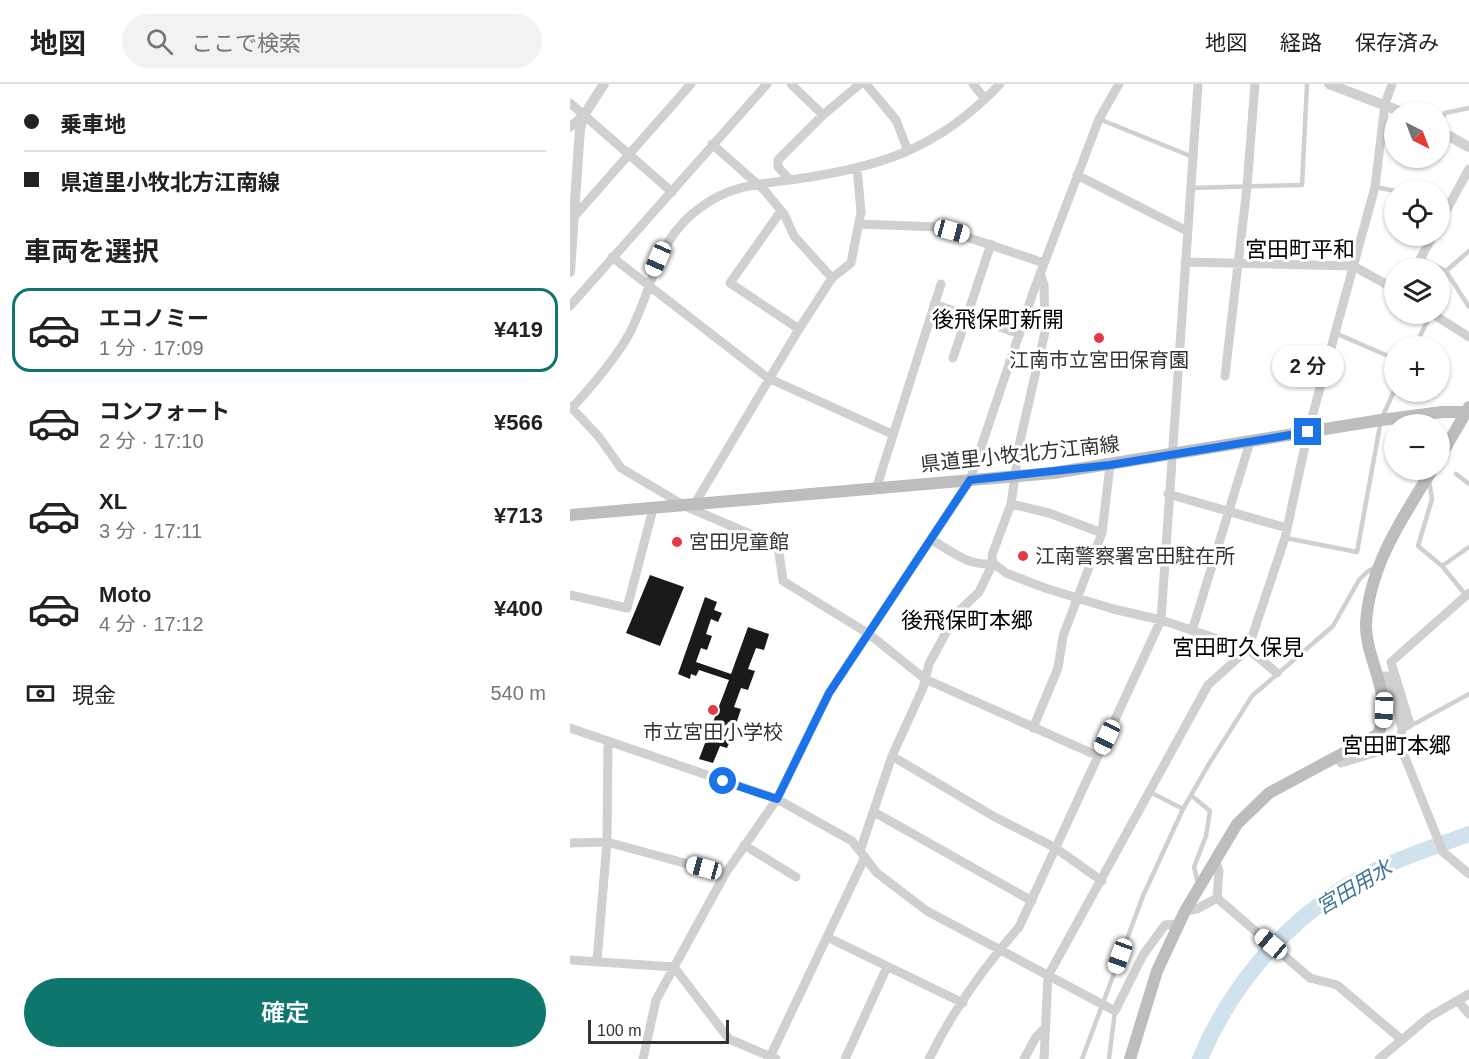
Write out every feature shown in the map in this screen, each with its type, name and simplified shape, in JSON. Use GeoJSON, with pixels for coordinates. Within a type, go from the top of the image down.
{"type":"FeatureCollection","features":[{"type":"Feature","properties":{"kind":"main road","name":"県道里小牧北方江南線"},"geometry":{"type":"LineString","coordinates":[[570,515],[1014,477],[1110,465],[1381,420],[1468,411]]}},
{"type":"Feature","properties":{"kind":"main road"},"geometry":{"type":"LineString","coordinates":[[1450,441],[1468,411]]}},
{"type":"Feature","properties":{"kind":"main road"},"geometry":{"type":"LineString","coordinates":[[1130,1059],[1157,971],[1185,911],[1237,824],[1269,793],[1338,758],[1377,735],[1384,724],[1384,710],[1366,626],[1371,593],[1393,532],[1426,480]]}},
{"type":"Feature","properties":{"kind":"street"},"geometry":{"type":"LineString","coordinates":[[570,127],[584,115],[604,84]]}},
{"type":"Feature","properties":{"kind":"street"},"geometry":{"type":"LineString","coordinates":[[572,219],[691,84]]}},
{"type":"Feature","properties":{"kind":"street"},"geometry":{"type":"LineString","coordinates":[[570,306],[767,84]]}},
{"type":"Feature","properties":{"kind":"street"},"geometry":{"type":"LineString","coordinates":[[792,84],[823,115]]}},
{"type":"Feature","properties":{"kind":"street"},"geometry":{"type":"LineString","coordinates":[[790,180],[778,167],[778,160],[823,115],[860,84]]}},
{"type":"Feature","properties":{"kind":"street"},"geometry":{"type":"LineString","coordinates":[[866,84],[896,120],[908,151]]}},
{"type":"Feature","properties":{"kind":"street"},"geometry":{"type":"LineString","coordinates":[[974,84],[985,99]]}},
{"type":"Feature","properties":{"kind":"street"},"geometry":{"type":"LineString","coordinates":[[1000,84],[947,132],[908,151],[856,168],[790,180],[756,183],[722,193],[692,213],[676,228],[663,246],[628,336],[595,382],[571,407],[599,437],[621,468],[690,505],[778,546],[783,581],[869,634],[925,679],[1098,756]]}},
{"type":"Feature","properties":{"kind":"street"},"geometry":{"type":"LineString","coordinates":[[643,1059],[656,1000],[725,874],[777,799],[829,693],[970,480],[1040,273],[1077,175],[1117,84]]}},
{"type":"Feature","properties":{"kind":"street"},"geometry":{"type":"LineString","coordinates":[[929,1059],[999,949],[1019,927],[1161,620],[1198,84]]}},
{"type":"Feature","properties":{"kind":"street"},"geometry":{"type":"LineString","coordinates":[[1225,376],[1230,316],[1239,263],[1247,187],[1255,84]]}},
{"type":"Feature","properties":{"kind":"street"},"geometry":{"type":"LineString","coordinates":[[1329,84],[1384,104]]}},
{"type":"Feature","properties":{"kind":"street"},"geometry":{"type":"LineString","coordinates":[[1386,102],[1392,84]]}},
{"type":"Feature","properties":{"kind":"street"},"geometry":{"type":"LineString","coordinates":[[570,103],[672,192]]}},
{"type":"Feature","properties":{"kind":"street"},"geometry":{"type":"LineString","coordinates":[[1044,1059],[1048,976],[1208,685],[1248,649],[1286,533],[1308,432],[1376,186],[1384,113]]}},
{"type":"Feature","properties":{"kind":"street"},"geometry":{"type":"LineString","coordinates":[[570,272],[579,138],[584,115]]}},
{"type":"Feature","properties":{"kind":"street"},"geometry":{"type":"LineString","coordinates":[[1450,137],[1469,147]]}},
{"type":"Feature","properties":{"kind":"street"},"geometry":{"type":"LineString","coordinates":[[712,144],[756,183],[781,211],[794,237],[832,278]]}},
{"type":"Feature","properties":{"kind":"street"},"geometry":{"type":"LineString","coordinates":[[690,505],[832,278],[850,263],[859,224],[860,191],[856,168]]}},
{"type":"Feature","properties":{"kind":"street"},"geometry":{"type":"LineString","coordinates":[[1450,197],[1469,169]]}},
{"type":"Feature","properties":{"kind":"street"},"geometry":{"type":"LineString","coordinates":[[1077,175],[1187,231]]}},
{"type":"Feature","properties":{"kind":"street"},"geometry":{"type":"LineString","coordinates":[[781,211],[730,283],[799,329]]}},
{"type":"Feature","properties":{"kind":"street"},"geometry":{"type":"LineString","coordinates":[[859,224],[937,227],[1044,263]]}},
{"type":"Feature","properties":{"kind":"street"},"geometry":{"type":"LineString","coordinates":[[953,358],[991,244]]}},
{"type":"Feature","properties":{"kind":"street"},"geometry":{"type":"LineString","coordinates":[[1420,258],[1427,246]]}},
{"type":"Feature","properties":{"kind":"street"},"geometry":{"type":"LineString","coordinates":[[612,258],[768,378],[892,434]]}},
{"type":"Feature","properties":{"kind":"street"},"geometry":{"type":"LineString","coordinates":[[1185,262],[1353,266],[1384,283]]}},
{"type":"Feature","properties":{"kind":"street"},"geometry":{"type":"LineString","coordinates":[[570,960],[674,967],[729,1039],[772,1058],[863,854],[892,756],[925,679],[929,664],[956,614],[979,592],[993,563],[992,555],[1011,504],[1014,477],[1045,332],[1044,285],[1040,273]]}},
{"type":"Feature","properties":{"kind":"street"},"geometry":{"type":"LineString","coordinates":[[876,489],[941,284]]}},
{"type":"Feature","properties":{"kind":"street"},"geometry":{"type":"LineString","coordinates":[[934,304],[1020,334]]}},
{"type":"Feature","properties":{"kind":"street"},"geometry":{"type":"LineString","coordinates":[[1448,324],[1469,337]]}},
{"type":"Feature","properties":{"kind":"street"},"geometry":{"type":"LineString","coordinates":[[1192,631],[1250,442]]}},
{"type":"Feature","properties":{"kind":"street"},"geometry":{"type":"LineString","coordinates":[[1033,728],[1058,668],[1063,636],[1102,533],[1110,465]]}},
{"type":"Feature","properties":{"kind":"street"},"geometry":{"type":"LineString","coordinates":[[1168,494],[1229,512],[1286,533]]}},
{"type":"Feature","properties":{"kind":"street"},"geometry":{"type":"LineString","coordinates":[[1011,504],[1049,513],[1102,533]]}},
{"type":"Feature","properties":{"kind":"street"},"geometry":{"type":"LineString","coordinates":[[570,595],[627,609],[653,508]]}},
{"type":"Feature","properties":{"kind":"street"},"geometry":{"type":"LineString","coordinates":[[932,540],[974,563],[982,566],[993,563]]}},
{"type":"Feature","properties":{"kind":"street"},"geometry":{"type":"LineString","coordinates":[[993,563],[1006,573],[1045,588],[1113,609],[1161,620],[1248,649],[1277,673]]}},
{"type":"Feature","properties":{"kind":"street"},"geometry":{"type":"LineString","coordinates":[[1467,594],[1391,662],[1406,726],[1400,745],[1442,850],[1446,856],[1469,874]]}},
{"type":"Feature","properties":{"kind":"street"},"geometry":{"type":"LineString","coordinates":[[1377,676],[1388,676],[1406,726]]}},
{"type":"Feature","properties":{"kind":"street"},"geometry":{"type":"LineString","coordinates":[[570,728],[777,799],[852,841],[877,873],[927,911],[1115,1011],[1143,955],[1166,925],[1179,924]]}},
{"type":"Feature","properties":{"kind":"street"},"geometry":{"type":"LineString","coordinates":[[597,961],[607,842],[608,742]]}},
{"type":"Feature","properties":{"kind":"street"},"geometry":{"type":"LineString","coordinates":[[1338,758],[1341,764],[1400,745]]}},
{"type":"Feature","properties":{"kind":"street"},"geometry":{"type":"LineString","coordinates":[[892,756],[993,816],[1054,848],[1102,880]]}},
{"type":"Feature","properties":{"kind":"street"},"geometry":{"type":"LineString","coordinates":[[874,812],[1032,901]]}},
{"type":"Feature","properties":{"kind":"street"},"geometry":{"type":"LineString","coordinates":[[570,843],[607,842],[725,874]]}},
{"type":"Feature","properties":{"kind":"street"},"geometry":{"type":"LineString","coordinates":[[744,845],[796,877]]}},
{"type":"Feature","properties":{"kind":"street"},"geometry":{"type":"LineString","coordinates":[[1215,859],[1219,871],[1217,898]]}},
{"type":"Feature","properties":{"kind":"street"},"geometry":{"type":"LineString","coordinates":[[1185,911],[1197,909],[1217,898]]}},
{"type":"Feature","properties":{"kind":"street"},"geometry":{"type":"LineString","coordinates":[[1217,898],[1314,981],[1337,985],[1402,1040]]}},
{"type":"Feature","properties":{"kind":"street"},"geometry":{"type":"LineString","coordinates":[[827,937],[963,1003]]}},
{"type":"Feature","properties":{"kind":"street"},"geometry":{"type":"LineString","coordinates":[[845,1059],[887,967]]}},
{"type":"Feature","properties":{"kind":"street"},"geometry":{"type":"LineString","coordinates":[[1379,1059],[1429,1017],[1469,994]]}},
{"type":"Feature","properties":{"kind":"street"},"geometry":{"type":"LineString","coordinates":[[1458,1001],[1469,1014]]}},
{"type":"Feature","properties":{"kind":"street"},"geometry":{"type":"LineString","coordinates":[[1024,1059],[1036,1037],[1045,1028]]}},
{"type":"Feature","properties":{"kind":"lane"},"geometry":{"type":"LineString","coordinates":[[1190,188],[1302,185],[1307,84]]}},
{"type":"Feature","properties":{"kind":"lane"},"geometry":{"type":"LineString","coordinates":[[1450,112],[1469,108]]}},
{"type":"Feature","properties":{"kind":"lane"},"geometry":{"type":"LineString","coordinates":[[1100,119],[1193,157]]}},
{"type":"Feature","properties":{"kind":"lane"},"geometry":{"type":"LineString","coordinates":[[1376,186],[1384,188]]}},
{"type":"Feature","properties":{"kind":"lane"},"geometry":{"type":"LineString","coordinates":[[1450,268],[1469,251]]}},
{"type":"Feature","properties":{"kind":"lane"},"geometry":{"type":"LineString","coordinates":[[1450,277],[1469,307]]}},
{"type":"Feature","properties":{"kind":"lane"},"geometry":{"type":"LineString","coordinates":[[1335,333],[1384,354]]}},
{"type":"Feature","properties":{"kind":"lane"},"geometry":{"type":"LineString","coordinates":[[1286,533],[1357,552],[1381,420],[1389,402]]}},
{"type":"Feature","properties":{"kind":"lane"},"geometry":{"type":"LineString","coordinates":[[1456,474],[1469,484]]}},
{"type":"Feature","properties":{"kind":"lane"},"geometry":{"type":"LineString","coordinates":[[1431,480],[1432,499],[1418,546],[1442,566],[1467,594]]}},
{"type":"Feature","properties":{"kind":"lane"},"geometry":{"type":"LineString","coordinates":[[1442,566],[1469,547]]}},
{"type":"Feature","properties":{"kind":"lane"},"geometry":{"type":"LineString","coordinates":[[1082,1059],[1143,896],[1183,809],[1252,696],[1333,626],[1359,580],[1367,572],[1380,565]]}},
{"type":"Feature","properties":{"kind":"lane"},"geometry":{"type":"LineString","coordinates":[[1406,726],[1416,723],[1469,694]]}},
{"type":"Feature","properties":{"kind":"lane"},"geometry":{"type":"LineString","coordinates":[[1150,792],[1183,809]]}},
{"type":"Feature","properties":{"kind":"lane"},"geometry":{"type":"LineString","coordinates":[[1192,796],[1209,811],[1206,836],[1194,867],[1199,886]]}},
{"type":"Feature","properties":{"kind":"lane"},"geometry":{"type":"LineString","coordinates":[[1109,1059],[1115,1011]]}},
{"type":"Feature","properties":{"kind":"building"},"geometry":{"type":"Polygon","coordinates":[[[650,575],[684,587],[660,646],[626,633],[650,575]]]}},
{"type":"Feature","properties":{"kind":"building"},"geometry":{"type":"Polygon","coordinates":[[[705,597],[717,602],[714,610],[722,613],[718,622],[711,619],[706,634],[712,636],[707,650],[701,648],[696,662],[731,674],[748,627],[769,634],[764,650],[756,648],[748,669],[755,671],[748,690],[741,688],[734,707],[741,709],[736,724],[728,722],[723,736],[731,738],[727,748],[720,746],[713,763],[699,759],[729,680],[699,670],[696,676],[691,674],[690,679],[678,674],[705,597]]]}},
{"type":"Feature","properties":{"kind":"waterway","name":"宮田用水"},"geometry":{"type":"LineString","coordinates":[[1200,1059],[1211,1034],[1240,987],[1275,944],[1316,907],[1370,873],[1469,834]]}},
{"type":"Feature","properties":{"kind":"place","name":"江南市立宮田保育園"},"geometry":{"type":"Point","coordinates":[1099,338]}},
{"type":"Feature","properties":{"kind":"place","name":"宮田児童館"},"geometry":{"type":"Point","coordinates":[677,542]}},
{"type":"Feature","properties":{"kind":"place","name":"江南警察署宮田駐在所"},"geometry":{"type":"Point","coordinates":[1023,556]}},
{"type":"Feature","properties":{"kind":"place","name":"市立宮田小学校"},"geometry":{"type":"Point","coordinates":[713,710]}},
{"type":"Feature","properties":{"kind":"district","name":"宮田町平和"},"geometry":{"type":"Point","coordinates":[1300,249]}},
{"type":"Feature","properties":{"kind":"district","name":"後飛保町新開"},"geometry":{"type":"Point","coordinates":[998,319]}},
{"type":"Feature","properties":{"kind":"district","name":"後飛保町本郷"},"geometry":{"type":"Point","coordinates":[967,620]}},
{"type":"Feature","properties":{"kind":"district","name":"宮田町久保見"},"geometry":{"type":"Point","coordinates":[1238,647]}},
{"type":"Feature","properties":{"kind":"district","name":"宮田町本郷"},"geometry":{"type":"Point","coordinates":[1396,745]}},
{"type":"Feature","properties":{"kind":"route"},"geometry":{"type":"LineString","coordinates":[[723,781],[777,799],[829,693],[970,480],[1034,475],[1110,465],[1308,432]]}}]}
